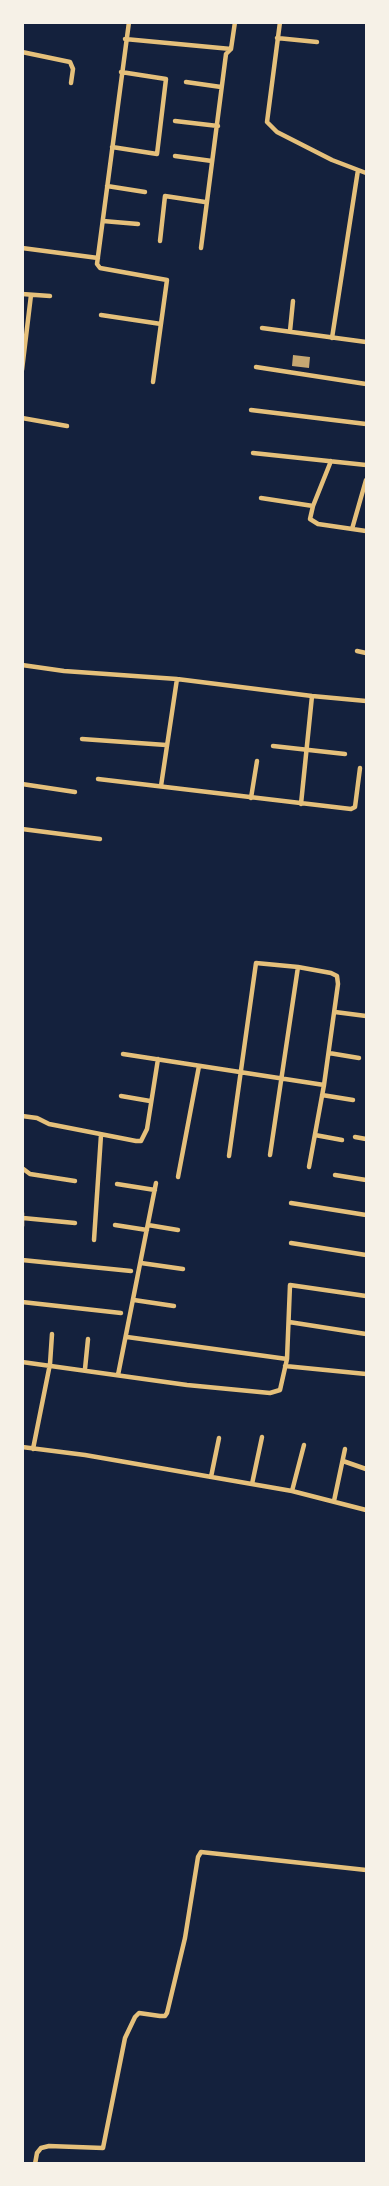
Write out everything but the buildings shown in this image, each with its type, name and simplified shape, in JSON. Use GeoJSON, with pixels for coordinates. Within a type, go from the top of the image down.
{"type":"FeatureCollection","features":[{"type":"Feature","properties":{"kind":"street"},"geometry":{"type":"LineString","coordinates":[[129,22],[125,39],[98,267],[167,280],[153,382]]}},
{"type":"Feature","properties":{"kind":"street"},"geometry":{"type":"LineString","coordinates":[[200,248],[205,202],[218,126],[221,87],[226,54],[230,49],[234,22]]}},
{"type":"Feature","properties":{"kind":"street"},"geometry":{"type":"LineString","coordinates":[[280,22],[267,122],[277,132],[334,161],[366,173]]}},
{"type":"Feature","properties":{"kind":"street"},"geometry":{"type":"LineString","coordinates":[[278,38],[317,42]]}},
{"type":"Feature","properties":{"kind":"street"},"geometry":{"type":"LineString","coordinates":[[125,39],[230,49]]}},
{"type":"Feature","properties":{"kind":"street"},"geometry":{"type":"LineString","coordinates":[[22,52],[70,62],[73,70],[71,84]]}},
{"type":"Feature","properties":{"kind":"street"},"geometry":{"type":"LineString","coordinates":[[112,147],[158,154],[166,79],[121,72]]}},
{"type":"Feature","properties":{"kind":"street"},"geometry":{"type":"LineString","coordinates":[[186,82],[221,87]]}},
{"type":"Feature","properties":{"kind":"street"},"geometry":{"type":"LineString","coordinates":[[175,121],[218,126]]}},
{"type":"Feature","properties":{"kind":"street"},"geometry":{"type":"LineString","coordinates":[[175,156],[212,161]]}},
{"type":"Feature","properties":{"kind":"street"},"geometry":{"type":"LineString","coordinates":[[332,338],[358,170]]}},
{"type":"Feature","properties":{"kind":"street"},"geometry":{"type":"LineString","coordinates":[[107,186],[145,192]]}},
{"type":"Feature","properties":{"kind":"street"},"geometry":{"type":"LineString","coordinates":[[160,241],[165,196],[205,202]]}},
{"type":"Feature","properties":{"kind":"street"},"geometry":{"type":"LineString","coordinates":[[103,221],[138,224]]}},
{"type":"Feature","properties":{"kind":"street"},"geometry":{"type":"LineString","coordinates":[[22,248],[98,258]]}},
{"type":"Feature","properties":{"kind":"street"},"geometry":{"type":"LineString","coordinates":[[22,294],[50,296]]}},
{"type":"Feature","properties":{"kind":"street"},"geometry":{"type":"LineString","coordinates":[[22,370],[32,295]]}},
{"type":"Feature","properties":{"kind":"street"},"geometry":{"type":"LineString","coordinates":[[290,331],[293,301]]}},
{"type":"Feature","properties":{"kind":"street"},"geometry":{"type":"LineString","coordinates":[[101,315],[161,324]]}},
{"type":"Feature","properties":{"kind":"street"},"geometry":{"type":"LineString","coordinates":[[262,328],[366,342]]}},
{"type":"Feature","properties":{"kind":"street"},"geometry":{"type":"LineString","coordinates":[[256,367],[366,384]]}},
{"type":"Feature","properties":{"kind":"street"},"geometry":{"type":"LineString","coordinates":[[251,410],[366,424]]}},
{"type":"Feature","properties":{"kind":"street"},"geometry":{"type":"LineString","coordinates":[[22,418],[67,426]]}},
{"type":"Feature","properties":{"kind":"street"},"geometry":{"type":"LineString","coordinates":[[253,453],[366,465]]}},
{"type":"Feature","properties":{"kind":"street"},"geometry":{"type":"LineString","coordinates":[[330,461],[310,519],[318,524],[366,531]]}},
{"type":"Feature","properties":{"kind":"street"},"geometry":{"type":"LineString","coordinates":[[352,528],[366,480]]}},
{"type":"Feature","properties":{"kind":"street"},"geometry":{"type":"LineString","coordinates":[[261,498],[313,506]]}},
{"type":"Feature","properties":{"kind":"street"},"geometry":{"type":"LineString","coordinates":[[357,651],[366,653]]}},
{"type":"Feature","properties":{"kind":"street"},"geometry":{"type":"LineString","coordinates":[[22,665],[64,671],[177,679],[366,701]]}},
{"type":"Feature","properties":{"kind":"street"},"geometry":{"type":"LineString","coordinates":[[161,786],[177,679]]}},
{"type":"Feature","properties":{"kind":"street"},"geometry":{"type":"LineString","coordinates":[[301,804],[312,696]]}},
{"type":"Feature","properties":{"kind":"street"},"geometry":{"type":"LineString","coordinates":[[82,739],[166,745]]}},
{"type":"Feature","properties":{"kind":"street"},"geometry":{"type":"LineString","coordinates":[[273,746],[345,754]]}},
{"type":"Feature","properties":{"kind":"street"},"geometry":{"type":"LineString","coordinates":[[251,798],[256,761]]}},
{"type":"Feature","properties":{"kind":"street"},"geometry":{"type":"LineString","coordinates":[[98,779],[351,809],[355,807],[360,768]]}},
{"type":"Feature","properties":{"kind":"street"},"geometry":{"type":"LineString","coordinates":[[22,784],[75,792]]}},
{"type":"Feature","properties":{"kind":"street"},"geometry":{"type":"LineString","coordinates":[[22,829],[100,839]]}},
{"type":"Feature","properties":{"kind":"street"},"geometry":{"type":"LineString","coordinates":[[229,1156],[256,963],[298,968],[331,973],[337,976],[338,984],[324,1085],[309,1167]]}},
{"type":"Feature","properties":{"kind":"street"},"geometry":{"type":"LineString","coordinates":[[270,1155],[298,968]]}},
{"type":"Feature","properties":{"kind":"street"},"geometry":{"type":"LineString","coordinates":[[335,1012],[366,1016]]}},
{"type":"Feature","properties":{"kind":"street"},"geometry":{"type":"LineString","coordinates":[[329,1053],[359,1058]]}},
{"type":"Feature","properties":{"kind":"street"},"geometry":{"type":"LineString","coordinates":[[123,1054],[324,1085]]}},
{"type":"Feature","properties":{"kind":"street"},"geometry":{"type":"LineString","coordinates":[[22,1116],[37,1118],[49,1124],[101,1135],[136,1142],[141,1141],[147,1129],[158,1059]]}},
{"type":"Feature","properties":{"kind":"street"},"geometry":{"type":"LineString","coordinates":[[178,1177],[199,1066]]}},
{"type":"Feature","properties":{"kind":"street"},"geometry":{"type":"LineString","coordinates":[[121,1096],[150,1101]]}},
{"type":"Feature","properties":{"kind":"street"},"geometry":{"type":"LineString","coordinates":[[322,1096],[353,1100]]}},
{"type":"Feature","properties":{"kind":"street"},"geometry":{"type":"LineString","coordinates":[[94,1240],[101,1135]]}},
{"type":"Feature","properties":{"kind":"street"},"geometry":{"type":"LineString","coordinates":[[315,1135],[342,1140]]}},
{"type":"Feature","properties":{"kind":"street"},"geometry":{"type":"LineString","coordinates":[[355,1137],[366,1139]]}},
{"type":"Feature","properties":{"kind":"street"},"geometry":{"type":"LineString","coordinates":[[22,1168],[30,1174],[75,1182]]}},
{"type":"Feature","properties":{"kind":"street"},"geometry":{"type":"LineString","coordinates":[[335,1175],[366,1180]]}},
{"type":"Feature","properties":{"kind":"street"},"geometry":{"type":"LineString","coordinates":[[118,1374],[127,1337],[156,1183]]}},
{"type":"Feature","properties":{"kind":"street"},"geometry":{"type":"LineString","coordinates":[[117,1184],[155,1190]]}},
{"type":"Feature","properties":{"kind":"street"},"geometry":{"type":"LineString","coordinates":[[291,1203],[366,1214]]}},
{"type":"Feature","properties":{"kind":"street"},"geometry":{"type":"LineString","coordinates":[[22,1226],[23,1215],[75,1222]]}},
{"type":"Feature","properties":{"kind":"street"},"geometry":{"type":"LineString","coordinates":[[115,1225],[178,1230]]}},
{"type":"Feature","properties":{"kind":"street"},"geometry":{"type":"LineString","coordinates":[[291,1243],[366,1254]]}},
{"type":"Feature","properties":{"kind":"street"},"geometry":{"type":"LineString","coordinates":[[22,1260],[131,1272]]}},
{"type":"Feature","properties":{"kind":"street"},"geometry":{"type":"LineString","coordinates":[[141,1263],[183,1269]]}},
{"type":"Feature","properties":{"kind":"street"},"geometry":{"type":"LineString","coordinates":[[22,1362],[50,1364],[187,1385],[270,1393],[280,1390],[287,1359],[290,1285],[366,1296]]}},
{"type":"Feature","properties":{"kind":"street"},"geometry":{"type":"LineString","coordinates":[[134,1300],[174,1306]]}},
{"type":"Feature","properties":{"kind":"street"},"geometry":{"type":"LineString","coordinates":[[22,1302],[121,1314]]}},
{"type":"Feature","properties":{"kind":"street"},"geometry":{"type":"LineString","coordinates":[[288,1322],[366,1334]]}},
{"type":"Feature","properties":{"kind":"street"},"geometry":{"type":"LineString","coordinates":[[33,1448],[50,1364],[52,1334]]}},
{"type":"Feature","properties":{"kind":"street"},"geometry":{"type":"LineString","coordinates":[[127,1337],[287,1359]]}},
{"type":"Feature","properties":{"kind":"street"},"geometry":{"type":"LineString","coordinates":[[85,1369],[88,1339]]}},
{"type":"Feature","properties":{"kind":"street"},"geometry":{"type":"LineString","coordinates":[[285,1366],[366,1374]]}},
{"type":"Feature","properties":{"kind":"street"},"geometry":{"type":"LineString","coordinates":[[252,1484],[262,1437]]}},
{"type":"Feature","properties":{"kind":"street"},"geometry":{"type":"LineString","coordinates":[[210,1477],[219,1438]]}},
{"type":"Feature","properties":{"kind":"street"},"geometry":{"type":"LineString","coordinates":[[292,1491],[304,1445]]}},
{"type":"Feature","properties":{"kind":"street"},"geometry":{"type":"LineString","coordinates":[[22,1447],[85,1455],[292,1491],[366,1510]]}},
{"type":"Feature","properties":{"kind":"street"},"geometry":{"type":"LineString","coordinates":[[334,1501],[345,1449]]}},
{"type":"Feature","properties":{"kind":"street"},"geometry":{"type":"LineString","coordinates":[[343,1461],[366,1468]]}},
{"type":"Feature","properties":{"kind":"street"},"geometry":{"type":"LineString","coordinates":[[35,2164],[37,2153],[41,2148],[49,2146],[103,2148],[125,2038],[135,2017],[143,2013],[165,2016],[166,2013],[185,1938],[198,1857],[201,1852],[366,1870]]}}]}
